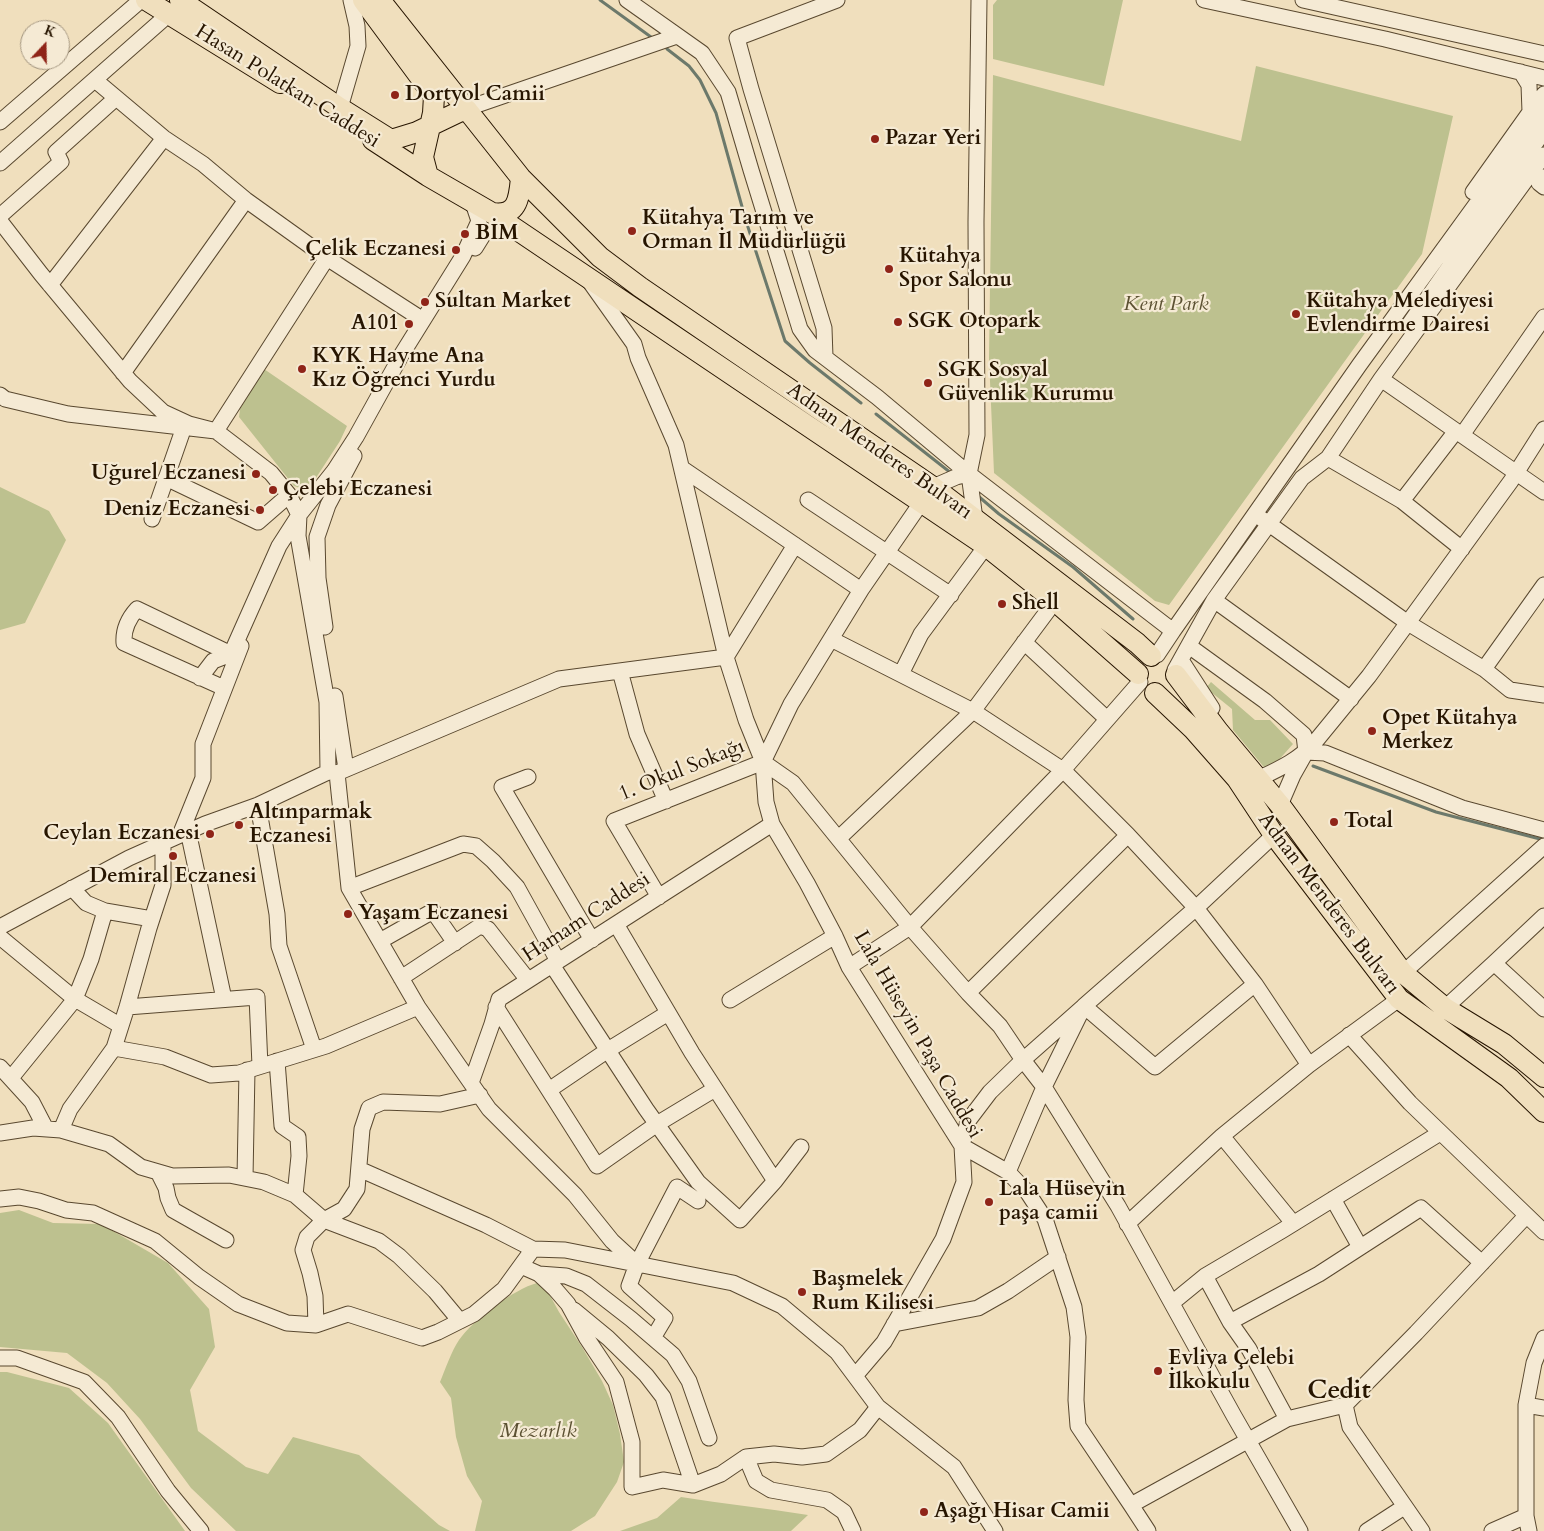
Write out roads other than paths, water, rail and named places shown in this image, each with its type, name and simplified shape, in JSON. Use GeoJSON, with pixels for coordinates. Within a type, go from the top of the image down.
{"type":"FeatureCollection","features":[{"type":"Feature","properties":{"kind":"main road","name":"Hasan Polatkan Caddesi"},"geometry":{"type":"LineString","coordinates":[[146,0],[175,7],[391,140],[430,126]]}},
{"type":"Feature","properties":{"kind":"main road"},"geometry":{"type":"LineString","coordinates":[[363,0],[434,96],[433,113],[423,157],[428,176]]}},
{"type":"Feature","properties":{"kind":"main road","name":"Adnan Menderes Bulvarı"},"geometry":{"type":"LineString","coordinates":[[380,0],[521,178],[600,257],[640,287],[933,487],[1154,656]]}},
{"type":"Feature","properties":{"kind":"main road","name":"Hasan Polatkan Caddesi"},"geometry":{"type":"LineString","coordinates":[[175,7],[397,156],[512,227]]}},
{"type":"Feature","properties":{"kind":"main road"},"geometry":{"type":"LineString","coordinates":[[430,126],[465,109]]}},
{"type":"Feature","properties":{"kind":"main road"},"geometry":{"type":"LineString","coordinates":[[492,213],[503,215],[512,209],[518,198],[521,178]]}},
{"type":"Feature","properties":{"kind":"main road","name":"Adnan Menderes Bulvarı"},"geometry":{"type":"LineString","coordinates":[[512,227],[986,546],[1055,602],[1193,729],[1237,779],[1274,834],[1399,999],[1509,1078],[1544,1112]]}},
{"type":"Feature","properties":{"kind":"main road"},"geometry":{"type":"LineString","coordinates":[[1154,656],[1167,658],[1177,668],[1172,686],[1162,692],[1144,683],[1142,663],[1154,656]]}},
{"type":"Feature","properties":{"kind":"main road","name":"Adnan Menderes Bulvarı"},"geometry":{"type":"LineString","coordinates":[[1177,668],[1219,732],[1280,805],[1403,973],[1444,1008],[1504,1044],[1544,1077]]}},
{"type":"Feature","properties":{"kind":"street"},"geometry":{"type":"LineString","coordinates":[[0,122],[140,0]]}},
{"type":"Feature","properties":{"kind":"street"},"geometry":{"type":"LineString","coordinates":[[340,108],[358,46],[357,26],[351,0]]}},
{"type":"Feature","properties":{"kind":"street"},"geometry":{"type":"LineString","coordinates":[[627,0],[702,53],[728,92],[800,329],[815,350],[877,397],[969,474],[1173,632]]}},
{"type":"Feature","properties":{"kind":"street"},"geometry":{"type":"LineString","coordinates":[[825,357],[824,328],[737,38],[837,0]]}},
{"type":"Feature","properties":{"kind":"street"},"geometry":{"type":"LineString","coordinates":[[975,519],[969,474],[977,435],[976,222],[980,0]]}},
{"type":"Feature","properties":{"kind":"street"},"geometry":{"type":"LineString","coordinates":[[1204,0],[1385,39],[1544,78]]}},
{"type":"Feature","properties":{"kind":"street"},"geometry":{"type":"LineString","coordinates":[[1303,0],[1544,54]]}},
{"type":"Feature","properties":{"kind":"street"},"geometry":{"type":"LineString","coordinates":[[0,162],[95,80],[175,7]]}},
{"type":"Feature","properties":{"kind":"street"},"geometry":{"type":"LineString","coordinates":[[465,109],[677,36]]}},
{"type":"Feature","properties":{"kind":"street"},"geometry":{"type":"LineString","coordinates":[[1521,72],[1529,85],[1537,112]]}},
{"type":"Feature","properties":{"kind":"street"},"geometry":{"type":"LineString","coordinates":[[95,80],[164,138],[202,164],[246,200],[326,258],[423,320]]}},
{"type":"Feature","properties":{"kind":"street"},"geometry":{"type":"LineString","coordinates":[[1154,656],[1173,632],[1537,112],[1544,94]]}},
{"type":"Feature","properties":{"kind":"street"},"geometry":{"type":"LineString","coordinates":[[0,216],[61,162],[56,152],[116,98]]}},
{"type":"Feature","properties":{"kind":"street"},"geometry":{"type":"LineString","coordinates":[[1177,668],[1214,600],[1270,524],[1544,130]]}},
{"type":"Feature","properties":{"kind":"street"},"geometry":{"type":"LineString","coordinates":[[50,285],[164,138]]}},
{"type":"Feature","properties":{"kind":"street"},"geometry":{"type":"LineString","coordinates":[[1302,478],[1328,458],[1381,379],[1544,156]]}},
{"type":"Feature","properties":{"kind":"street"},"geometry":{"type":"LineString","coordinates":[[1544,176],[1539,183],[1544,187]]}},
{"type":"Feature","properties":{"kind":"street"},"geometry":{"type":"LineString","coordinates":[[123,373],[246,200]]}},
{"type":"Feature","properties":{"kind":"street"},"geometry":{"type":"LineString","coordinates":[[224,999],[184,833],[203,778],[204,744],[234,655],[279,546],[311,498],[334,471],[356,437],[423,320],[463,256],[480,221],[473,203]]}},
{"type":"Feature","properties":{"kind":"street"},"geometry":{"type":"LineString","coordinates":[[0,222],[130,381],[163,412],[189,424],[216,431],[272,473],[288,495],[299,515],[298,536],[337,771]]}},
{"type":"Feature","properties":{"kind":"street"},"geometry":{"type":"LineString","coordinates":[[512,227],[485,232],[364,438],[328,506],[318,537],[318,578],[349,888],[418,1007],[489,1109],[575,1195],[612,1241],[637,1264]]}},
{"type":"Feature","properties":{"kind":"street"},"geometry":{"type":"LineString","coordinates":[[216,431],[326,258]]}},
{"type":"Feature","properties":{"kind":"street"},"geometry":{"type":"LineString","coordinates":[[587,278],[634,344],[638,358],[676,445],[726,657],[746,720],[763,762],[793,782],[910,927],[1000,1026],[1023,1060],[1044,1086],[1128,1224],[1300,1531]]}},
{"type":"Feature","properties":{"kind":"street"},"geometry":{"type":"LineString","coordinates":[[1402,501],[1459,433],[1544,317]]}},
{"type":"Feature","properties":{"kind":"street"},"geometry":{"type":"LineString","coordinates":[[1381,379],[1544,492]]}},
{"type":"Feature","properties":{"kind":"street"},"geometry":{"type":"LineString","coordinates":[[0,395],[5,399],[68,414],[216,431]]}},
{"type":"Feature","properties":{"kind":"street"},"geometry":{"type":"LineString","coordinates":[[152,519],[184,428]]}},
{"type":"Feature","properties":{"kind":"street"},"geometry":{"type":"LineString","coordinates":[[1280,805],[1293,775],[1306,752],[1369,676],[1462,549],[1544,429]]}},
{"type":"Feature","properties":{"kind":"street"},"geometry":{"type":"LineString","coordinates":[[1328,458],[1402,501],[1462,549]]}},
{"type":"Feature","properties":{"kind":"street"},"geometry":{"type":"LineString","coordinates":[[683,470],[862,590]]}},
{"type":"Feature","properties":{"kind":"street"},"geometry":{"type":"LineString","coordinates":[[933,487],[956,477],[969,474]]}},
{"type":"Feature","properties":{"kind":"street"},"geometry":{"type":"LineString","coordinates":[[166,478],[258,522],[288,495]]}},
{"type":"Feature","properties":{"kind":"street"},"geometry":{"type":"LineString","coordinates":[[311,498],[328,506]]}},
{"type":"Feature","properties":{"kind":"street"},"geometry":{"type":"LineString","coordinates":[[808,500],[951,595]]}},
{"type":"Feature","properties":{"kind":"street"},"geometry":{"type":"LineString","coordinates":[[763,762],[791,704],[862,590],[921,503]]}},
{"type":"Feature","properties":{"kind":"street"},"geometry":{"type":"LineString","coordinates":[[1255,514],[1408,623],[1484,669],[1510,690],[1544,696]]}},
{"type":"Feature","properties":{"kind":"street"},"geometry":{"type":"LineString","coordinates":[[200,678],[213,661],[234,655],[278,566],[284,549],[298,536],[318,537]]}},
{"type":"Feature","properties":{"kind":"street"},"geometry":{"type":"LineString","coordinates":[[726,657],[795,545]]}},
{"type":"Feature","properties":{"kind":"street"},"geometry":{"type":"LineString","coordinates":[[901,674],[922,634],[986,546]]}},
{"type":"Feature","properties":{"kind":"street"},"geometry":{"type":"LineString","coordinates":[[1484,669],[1544,585]]}},
{"type":"Feature","properties":{"kind":"street"},"geometry":{"type":"LineString","coordinates":[[1214,600],[1351,699]]}},
{"type":"Feature","properties":{"kind":"street"},"geometry":{"type":"LineString","coordinates":[[839,838],[973,711],[1055,602]]}},
{"type":"Feature","properties":{"kind":"street"},"geometry":{"type":"LineString","coordinates":[[224,688],[124,643],[124,632],[130,617],[137,609],[234,655]]}},
{"type":"Feature","properties":{"kind":"street"},"geometry":{"type":"LineString","coordinates":[[831,639],[973,711],[1063,770],[1128,834],[1196,908],[1254,984],[1309,1065]]}},
{"type":"Feature","properties":{"kind":"street"},"geometry":{"type":"LineString","coordinates":[[1024,642],[1107,719]]}},
{"type":"Feature","properties":{"kind":"street"},"geometry":{"type":"LineString","coordinates":[[1189,646],[1265,701],[1304,735],[1306,752]]}},
{"type":"Feature","properties":{"kind":"street"},"geometry":{"type":"LineString","coordinates":[[0,927],[129,858],[184,833],[258,805],[559,679],[726,657]]}},
{"type":"Feature","properties":{"kind":"street"},"geometry":{"type":"LineString","coordinates":[[620,671],[637,734],[666,800]]}},
{"type":"Feature","properties":{"kind":"street"},"geometry":{"type":"LineString","coordinates":[[849,967],[910,927],[1063,770],[1107,719],[1144,683]]}},
{"type":"Feature","properties":{"kind":"street"},"geometry":{"type":"LineString","coordinates":[[1258,779],[1283,767],[1306,752],[1325,752],[1462,808],[1544,830]]}},
{"type":"Feature","properties":{"kind":"street","name":"1. Okul Sokağı"},"geometry":{"type":"LineString","coordinates":[[659,897],[614,821],[763,762]]}},
{"type":"Feature","properties":{"kind":"street","name":"Lala Hüseyin Paşa Caddesi"},"geometry":{"type":"LineString","coordinates":[[763,762],[766,802],[772,824],[807,882],[849,967],[962,1146],[964,1182],[943,1238],[884,1342],[855,1376]]}},
{"type":"Feature","properties":{"kind":"street"},"geometry":{"type":"LineString","coordinates":[[528,777],[502,787],[592,940]]}},
{"type":"Feature","properties":{"kind":"street"},"geometry":{"type":"LineString","coordinates":[[258,805],[276,906],[279,946],[314,1049]]}},
{"type":"Feature","properties":{"kind":"street","name":"Hamam Caddesi"},"geometry":{"type":"LineString","coordinates":[[471,1083],[492,1024],[498,999],[772,824]]}},
{"type":"Feature","properties":{"kind":"street"},"geometry":{"type":"LineString","coordinates":[[968,993],[1128,834]]}},
{"type":"Feature","properties":{"kind":"street"},"geometry":{"type":"LineString","coordinates":[[1148,1531],[1132,1504],[1078,1426],[1076,1400],[1078,1337],[1074,1307],[1045,1219],[1028,1193],[1008,1172],[962,1146],[968,1121],[990,1092],[1023,1060],[1196,908],[1274,834]]}},
{"type":"Feature","properties":{"kind":"street"},"geometry":{"type":"LineString","coordinates":[[53,1130],[114,1048],[163,885],[164,842]]}},
{"type":"Feature","properties":{"kind":"street"},"geometry":{"type":"LineString","coordinates":[[349,888],[463,844],[476,846],[517,887],[555,963],[608,1050],[698,1182],[740,1220],[801,1147]]}},
{"type":"Feature","properties":{"kind":"street"},"geometry":{"type":"LineString","coordinates":[[1403,973],[1544,846]]}},
{"type":"Feature","properties":{"kind":"street"},"geometry":{"type":"LineString","coordinates":[[72,888],[86,903],[106,911],[152,920]]}},
{"type":"Feature","properties":{"kind":"street"},"geometry":{"type":"LineString","coordinates":[[11,1078],[76,999],[106,911]]}},
{"type":"Feature","properties":{"kind":"street"},"geometry":{"type":"LineString","coordinates":[[380,941],[433,911],[454,943]]}},
{"type":"Feature","properties":{"kind":"street"},"geometry":{"type":"LineString","coordinates":[[1444,1008],[1544,916]]}},
{"type":"Feature","properties":{"kind":"street"},"geometry":{"type":"LineString","coordinates":[[616,924],[668,1013],[774,1180]]}},
{"type":"Feature","properties":{"kind":"street"},"geometry":{"type":"LineString","coordinates":[[401,978],[480,926],[488,929],[528,980]]}},
{"type":"Feature","properties":{"kind":"street"},"geometry":{"type":"LineString","coordinates":[[730,1000],[835,936]]}},
{"type":"Feature","properties":{"kind":"street"},"geometry":{"type":"LineString","coordinates":[[0,937],[76,999],[121,1026]]}},
{"type":"Feature","properties":{"kind":"street"},"geometry":{"type":"LineString","coordinates":[[1494,963],[1544,1009]]}},
{"type":"Feature","properties":{"kind":"street"},"geometry":{"type":"LineString","coordinates":[[1084,1006],[1156,1067],[1254,984]]}},
{"type":"Feature","properties":{"kind":"street"},"geometry":{"type":"LineString","coordinates":[[127,1007],[257,997],[254,1068],[245,1178]]}},
{"type":"Feature","properties":{"kind":"street"},"geometry":{"type":"LineString","coordinates":[[1128,1224],[1222,1136],[1309,1065],[1399,999]]}},
{"type":"Feature","properties":{"kind":"street"},"geometry":{"type":"LineString","coordinates":[[1008,1172],[1044,1086],[1084,1006]]}},
{"type":"Feature","properties":{"kind":"street"},"geometry":{"type":"LineString","coordinates":[[114,1048],[164,1057],[211,1075],[239,1073],[314,1049],[418,1007]]}},
{"type":"Feature","properties":{"kind":"street"},"geometry":{"type":"LineString","coordinates":[[496,1007],[597,1166],[657,1124],[715,1089]]}},
{"type":"Feature","properties":{"kind":"street"},"geometry":{"type":"LineString","coordinates":[[549,1090],[608,1050],[668,1013]]}},
{"type":"Feature","properties":{"kind":"street"},"geometry":{"type":"LineString","coordinates":[[1349,1035],[1410,1103],[1544,1232]]}},
{"type":"Feature","properties":{"kind":"street"},"geometry":{"type":"LineString","coordinates":[[277,1061],[282,1126],[298,1137],[299,1156],[295,1195]]}},
{"type":"Feature","properties":{"kind":"street"},"geometry":{"type":"LineString","coordinates":[[0,1067],[32,1102],[53,1130]]}},
{"type":"Feature","properties":{"kind":"street"},"geometry":{"type":"LineString","coordinates":[[316,1325],[315,1296],[303,1250],[307,1237],[324,1220],[344,1209],[357,1189],[362,1129],[369,1108],[383,1102],[440,1104],[480,1095]]}},
{"type":"Feature","properties":{"kind":"street"},"geometry":{"type":"LineString","coordinates":[[0,1133],[33,1128],[53,1130],[109,1144],[141,1167],[172,1176],[229,1175],[264,1182],[295,1195],[324,1220],[379,1241],[399,1256],[435,1291],[460,1321]]}},
{"type":"Feature","properties":{"kind":"street"},"geometry":{"type":"LineString","coordinates":[[1172,1304],[1205,1276],[1440,1133]]}},
{"type":"Feature","properties":{"kind":"street"},"geometry":{"type":"LineString","coordinates":[[1222,1136],[1293,1224]]}},
{"type":"Feature","properties":{"kind":"street"},"geometry":{"type":"LineString","coordinates":[[359,1169],[486,1225],[533,1249],[566,1250],[733,1283],[782,1306],[838,1352],[878,1407],[954,1467],[995,1531]]}},
{"type":"Feature","properties":{"kind":"street"},"geometry":{"type":"LineString","coordinates":[[158,1172],[166,1188],[173,1210],[226,1240]]}},
{"type":"Feature","properties":{"kind":"street"},"geometry":{"type":"LineString","coordinates":[[653,1338],[665,1318],[629,1286],[637,1264],[677,1187],[698,1201]]}},
{"type":"Feature","properties":{"kind":"street"},"geometry":{"type":"LineString","coordinates":[[0,1199],[20,1197],[66,1210],[93,1213],[156,1241],[199,1277],[238,1304],[287,1323],[316,1325],[348,1314],[422,1338],[474,1314],[504,1289],[533,1249]]}},
{"type":"Feature","properties":{"kind":"street"},"geometry":{"type":"LineString","coordinates":[[1333,1199],[1360,1246]]}},
{"type":"Feature","properties":{"kind":"street"},"geometry":{"type":"LineString","coordinates":[[1230,1322],[1319,1274],[1421,1208],[1482,1263]]}},
{"type":"Feature","properties":{"kind":"street"},"geometry":{"type":"LineString","coordinates":[[1132,1504],[1287,1419],[1346,1405],[1526,1216]]}},
{"type":"Feature","properties":{"kind":"street"},"geometry":{"type":"LineString","coordinates":[[894,1324],[978,1308],[1008,1291],[1058,1257]]}},
{"type":"Feature","properties":{"kind":"street"},"geometry":{"type":"LineString","coordinates":[[521,1266],[539,1274],[568,1304],[608,1338],[646,1376],[663,1397],[693,1486]]}},
{"type":"Feature","properties":{"kind":"street"},"geometry":{"type":"LineString","coordinates":[[539,1274],[566,1276],[586,1284],[673,1355],[689,1381],[709,1438]]}},
{"type":"Feature","properties":{"kind":"street"},"geometry":{"type":"LineString","coordinates":[[1205,1276],[1230,1322],[1249,1349],[1287,1419]]}},
{"type":"Feature","properties":{"kind":"street"},"geometry":{"type":"LineString","coordinates":[[568,1304],[586,1337],[616,1382],[632,1442],[632,1487],[663,1480],[693,1486],[721,1474],[746,1458],[774,1454],[802,1457],[826,1454],[860,1430],[878,1407]]}},
{"type":"Feature","properties":{"kind":"street"},"geometry":{"type":"LineString","coordinates":[[1529,1531],[1526,1516],[1526,1405],[1534,1364],[1544,1338]]}},
{"type":"Feature","properties":{"kind":"street"},"geometry":{"type":"LineString","coordinates":[[0,1358],[17,1358],[84,1382],[118,1417],[168,1491],[201,1531]]}},
{"type":"Feature","properties":{"kind":"street"},"geometry":{"type":"LineString","coordinates":[[1346,1405],[1350,1427],[1422,1531]]}},
{"type":"Feature","properties":{"kind":"street"},"geometry":{"type":"LineString","coordinates":[[1526,1405],[1544,1408]]}},
{"type":"Feature","properties":{"kind":"street"},"geometry":{"type":"LineString","coordinates":[[746,1458],[756,1481],[770,1490],[827,1500],[844,1512],[853,1531]]}},
{"type":"Feature","properties":{"kind":"street"},"geometry":{"type":"LineString","coordinates":[[1366,1531],[1404,1507]]}},
{"type":"Feature","properties":{"kind":"street"},"geometry":{"type":"LineString","coordinates":[[1492,1531],[1526,1516]]}},
{"type":"Feature","properties":{"kind":"waterway"},"geometry":{"type":"LineString","coordinates":[[600,0],[651,37]]}},
{"type":"Feature","properties":{"kind":"waterway"},"geometry":{"type":"LineString","coordinates":[[667,49],[689,66],[700,80],[716,113],[746,221],[785,341],[861,403]]}},
{"type":"Feature","properties":{"kind":"waterway"},"geometry":{"type":"LineString","coordinates":[[876,414],[951,473]]}},
{"type":"Feature","properties":{"kind":"waterway"},"geometry":{"type":"LineString","coordinates":[[977,495],[999,514],[1073,567],[1133,619]]}},
{"type":"Feature","properties":{"kind":"waterway"},"geometry":{"type":"LineString","coordinates":[[1313,766],[1436,812],[1540,839]]}},
{"type":"Feature","properties":{"kind":"place","name":"Dortyol Camii"},"geometry":{"type":"Point","coordinates":[395,95]}},
{"type":"Feature","properties":{"kind":"place","name":"Pazar Yeri"},"geometry":{"type":"Point","coordinates":[875,139]}},
{"type":"Feature","properties":{"kind":"place","name":"Kütahya Tarım ve Orman İl Müdürlüğü"},"geometry":{"type":"Point","coordinates":[632,231]}},
{"type":"Feature","properties":{"kind":"place","name":"BİM"},"geometry":{"type":"Point","coordinates":[465,234]}},
{"type":"Feature","properties":{"kind":"place","name":"Çelik Eczanesi"},"geometry":{"type":"Point","coordinates":[456,250]}},
{"type":"Feature","properties":{"kind":"place","name":"Kütahya Spor Salonu"},"geometry":{"type":"Point","coordinates":[889,269]}},
{"type":"Feature","properties":{"kind":"place","name":"Sultan Market"},"geometry":{"type":"Point","coordinates":[425,302]}},
{"type":"Feature","properties":{"kind":"place","name":"Kütahya Melediyesi Evlendirme Dairesi"},"geometry":{"type":"Point","coordinates":[1296,314]}},
{"type":"Feature","properties":{"kind":"place","name":"SGK Otopark"},"geometry":{"type":"Point","coordinates":[898,322]}},
{"type":"Feature","properties":{"kind":"place","name":"A101"},"geometry":{"type":"Point","coordinates":[409,324]}},
{"type":"Feature","properties":{"kind":"place","name":"KYK Hayme Ana Kız Öğrenci Yurdu"},"geometry":{"type":"Point","coordinates":[302,369]}},
{"type":"Feature","properties":{"kind":"place","name":"SGK Sosyal Güvenlik Kurumu"},"geometry":{"type":"Point","coordinates":[928,383]}},
{"type":"Feature","properties":{"kind":"place","name":"Uğurel Eczanesi"},"geometry":{"type":"Point","coordinates":[256,474]}},
{"type":"Feature","properties":{"kind":"place","name":"Çelebi Eczanesi"},"geometry":{"type":"Point","coordinates":[273,490]}},
{"type":"Feature","properties":{"kind":"place","name":"Deniz Eczanesi"},"geometry":{"type":"Point","coordinates":[260,510]}},
{"type":"Feature","properties":{"kind":"place","name":"Shell"},"geometry":{"type":"Point","coordinates":[1002,604]}},
{"type":"Feature","properties":{"kind":"place","name":"Opet Kütahya Merkez"},"geometry":{"type":"Point","coordinates":[1372,731]}},
{"type":"Feature","properties":{"kind":"place","name":"Total"},"geometry":{"type":"Point","coordinates":[1334,822]}},
{"type":"Feature","properties":{"kind":"place","name":"Altınparmak Eczanesi"},"geometry":{"type":"Point","coordinates":[239,825]}},
{"type":"Feature","properties":{"kind":"place","name":"Ceylan Eczanesi"},"geometry":{"type":"Point","coordinates":[210,834]}},
{"type":"Feature","properties":{"kind":"place","name":"Demiral Eczanesi"},"geometry":{"type":"Point","coordinates":[173,856]}},
{"type":"Feature","properties":{"kind":"place","name":"Yaşam Eczanesi"},"geometry":{"type":"Point","coordinates":[348,914]}},
{"type":"Feature","properties":{"kind":"place","name":"Lala Hüseyin paşa camii"},"geometry":{"type":"Point","coordinates":[989,1202]}},
{"type":"Feature","properties":{"kind":"place","name":"Başmelek Rum Kilisesi"},"geometry":{"type":"Point","coordinates":[802,1292]}},
{"type":"Feature","properties":{"kind":"place","name":"Evliya Çelebi İlkokulu"},"geometry":{"type":"Point","coordinates":[1158,1371]}},
{"type":"Feature","properties":{"kind":"place","name":"Aşağı Hisar Camii"},"geometry":{"type":"Point","coordinates":[924,1512]}},
{"type":"Feature","properties":{"kind":"district","name":"Cedit"},"geometry":{"type":"Point","coordinates":[1339,1392]}},
{"type":"Feature","properties":{"kind":"park label","name":"Kent Park"},"geometry":{"type":"Point","coordinates":[1166,305]}},
{"type":"Feature","properties":{"kind":"park label","name":"Mezarlık"},"geometry":{"type":"Point","coordinates":[538,1432]}}]}
